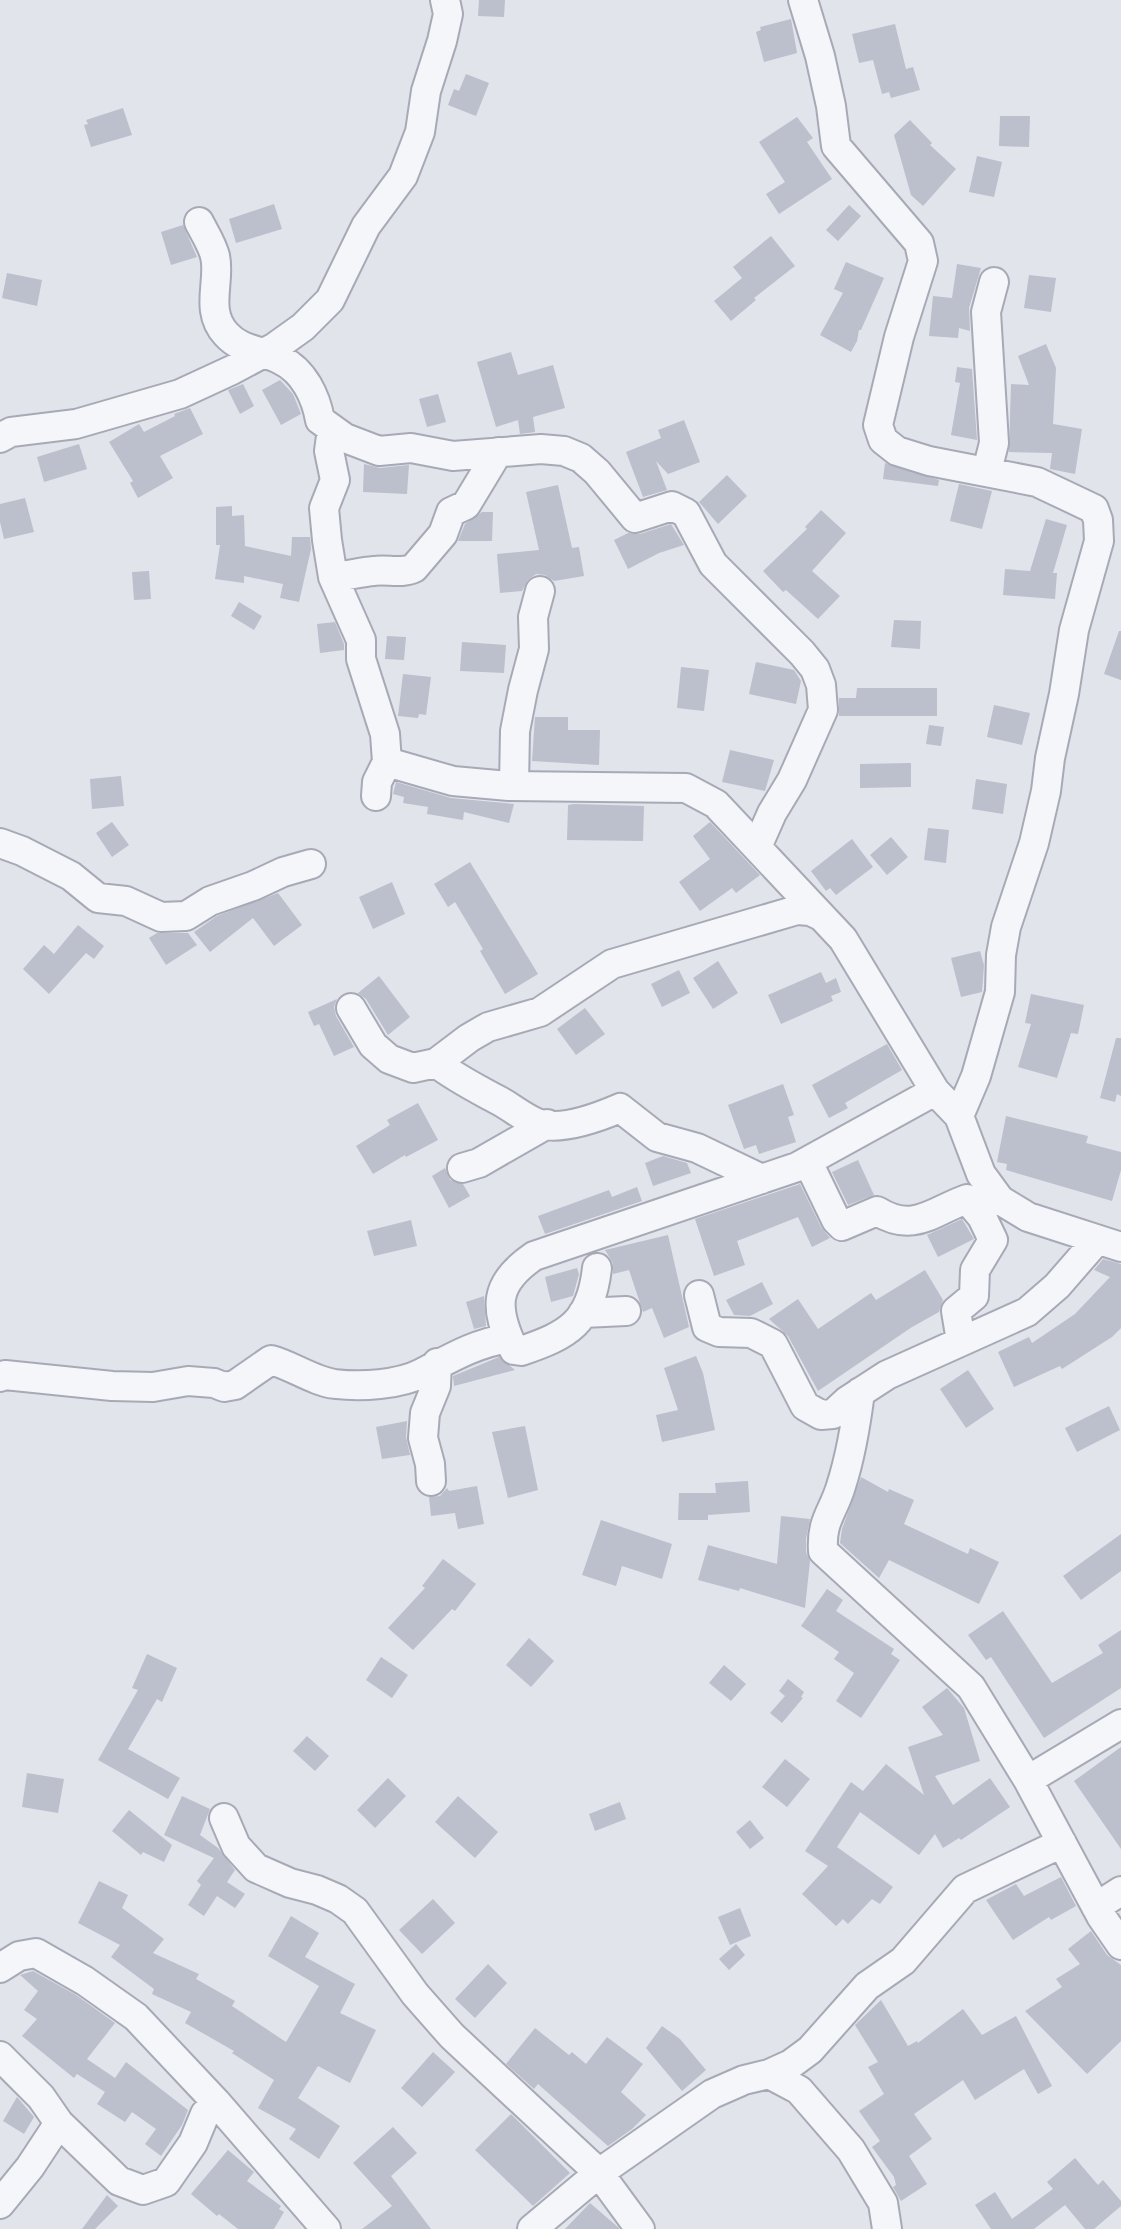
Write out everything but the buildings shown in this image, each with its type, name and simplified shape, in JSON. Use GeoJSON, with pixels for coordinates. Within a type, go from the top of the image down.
{"type":"FeatureCollection","features":[{"type":"Feature","properties":{"kind":"street"},"geometry":{"type":"LineString","coordinates":[[0,438],[11,432],[76,424],[180,394],[262,354],[303,327],[330,300],[366,226],[403,176],[420,132],[426,91],[442,41],[448,14],[445,0]]}},
{"type":"Feature","properties":{"kind":"street"},"geometry":{"type":"LineString","coordinates":[[803,0],[820,56],[836,146],[919,243],[923,261],[899,337],[878,425],[883,440],[897,451],[929,461],[1037,482],[1110,520],[1099,541],[1074,630],[1046,791],[1034,843],[1006,927],[1001,955],[1000,992],[976,1076],[959,1116]]}},
{"type":"Feature","properties":{"kind":"street"},"geometry":{"type":"LineString","coordinates":[[199,222],[215,257],[214,310],[224,332],[241,347],[283,361],[307,384],[320,420],[345,438],[379,451]]}},
{"type":"Feature","properties":{"kind":"street"},"geometry":{"type":"LineString","coordinates":[[987,471],[994,443],[986,312],[994,282]]}},
{"type":"Feature","properties":{"kind":"street"},"geometry":{"type":"LineString","coordinates":[[332,429],[329,451],[335,480]]}},
{"type":"Feature","properties":{"kind":"street"},"geometry":{"type":"LineString","coordinates":[[376,796],[377,782],[387,762],[383,723],[361,659],[361,640],[333,577],[324,508],[335,480],[347,466],[379,451],[411,448],[453,456],[541,449],[564,451],[581,458],[597,472],[635,518],[672,506],[686,513],[713,564],[815,669],[821,685],[823,710],[792,780],[772,813],[757,847]]}},
{"type":"Feature","properties":{"kind":"street"},"geometry":{"type":"LineString","coordinates":[[333,577],[414,568],[443,534],[451,512],[466,505],[498,452]]}},
{"type":"Feature","properties":{"kind":"street"},"geometry":{"type":"LineString","coordinates":[[514,786],[515,731],[534,649],[533,617],[540,591]]}},
{"type":"Feature","properties":{"kind":"street"},"geometry":{"type":"LineString","coordinates":[[387,762],[453,781],[514,786],[686,788],[716,804],[843,939],[935,1091],[959,1116],[981,1174],[1000,1200],[1028,1217],[1109,1243]]}},
{"type":"Feature","properties":{"kind":"street"},"geometry":{"type":"LineString","coordinates":[[716,804],[772,813]]}},
{"type":"Feature","properties":{"kind":"street"},"geometry":{"type":"LineString","coordinates":[[0,843],[71,876],[98,898],[126,901],[161,917],[186,916],[210,901],[311,864]]}},
{"type":"Feature","properties":{"kind":"street"},"geometry":{"type":"LineString","coordinates":[[351,1008],[373,1045],[389,1059],[413,1068],[436,1063],[488,1027],[540,1012],[612,964],[797,910],[821,916]]}},
{"type":"Feature","properties":{"kind":"street"},"geometry":{"type":"LineString","coordinates":[[436,1063],[462,1083],[496,1098],[539,1124],[592,1120],[620,1108],[657,1137],[697,1148],[762,1179]]}},
{"type":"Feature","properties":{"kind":"street"},"geometry":{"type":"LineString","coordinates":[[597,1268],[590,1303],[563,1335],[514,1350],[503,1319],[501,1294],[506,1281],[534,1256],[808,1162],[935,1091]]}},
{"type":"Feature","properties":{"kind":"street"},"geometry":{"type":"LineString","coordinates":[[462,1168],[479,1163],[547,1124]]}},
{"type":"Feature","properties":{"kind":"street"},"geometry":{"type":"LineString","coordinates":[[808,1162],[836,1220],[842,1226],[877,1211],[889,1218],[908,1221],[927,1219],[967,1199],[982,1217],[993,1240],[975,1270],[974,1296],[956,1311],[961,1341]]}},
{"type":"Feature","properties":{"kind":"street"},"geometry":{"type":"LineString","coordinates":[[699,1295],[707,1327],[719,1332],[751,1333],[773,1344],[805,1406],[821,1415],[833,1414],[887,1375],[1027,1312],[1109,1243]]}},
{"type":"Feature","properties":{"kind":"street"},"geometry":{"type":"LineString","coordinates":[[583,1313],[626,1311]]}},
{"type":"Feature","properties":{"kind":"street"},"geometry":{"type":"LineString","coordinates":[[0,1377],[153,1387],[188,1381],[224,1387],[235,1385],[271,1360],[326,1382],[383,1383],[420,1374],[453,1355],[508,1338]]}},
{"type":"Feature","properties":{"kind":"street"},"geometry":{"type":"LineString","coordinates":[[431,1481],[423,1438],[425,1413],[436,1386],[437,1363]]}},
{"type":"Feature","properties":{"kind":"street"},"geometry":{"type":"LineString","coordinates":[[860,1392],[850,1454],[840,1490],[822,1529],[823,1551],[971,1687],[1028,1780],[1096,1907],[1121,1945]]}},
{"type":"Feature","properties":{"kind":"street"},"geometry":{"type":"LineString","coordinates":[[1028,1780],[1121,1724]]}},
{"type":"Feature","properties":{"kind":"street"},"geometry":{"type":"LineString","coordinates":[[224,1818],[236,1846],[256,1868],[338,1899],[355,1911],[415,1994],[452,2036],[599,2173],[640,2229]]}},
{"type":"Feature","properties":{"kind":"street"},"geometry":{"type":"LineString","coordinates":[[532,2229],[599,2173],[712,2094],[744,2080],[769,2074],[791,2064],[810,2050],[867,1986],[903,1961],[965,1889],[1062,1843]]}},
{"type":"Feature","properties":{"kind":"street"},"geometry":{"type":"LineString","coordinates":[[1096,1907],[1121,1891]]}},
{"type":"Feature","properties":{"kind":"street"},"geometry":{"type":"LineString","coordinates":[[0,1968],[19,1956],[36,1953],[63,1967],[136,2017],[216,2102],[326,2229]]}},
{"type":"Feature","properties":{"kind":"street"},"geometry":{"type":"LineString","coordinates":[[0,2056],[41,2097],[59,2123],[119,2181],[143,2190],[166,2182],[193,2143],[205,2114],[216,2102]]}},
{"type":"Feature","properties":{"kind":"street"},"geometry":{"type":"LineString","coordinates":[[769,2074],[799,2090],[851,2150],[883,2203],[887,2229]]}},
{"type":"Feature","properties":{"kind":"street"},"geometry":{"type":"LineString","coordinates":[[0,2204],[30,2167],[59,2123]]}}]}
